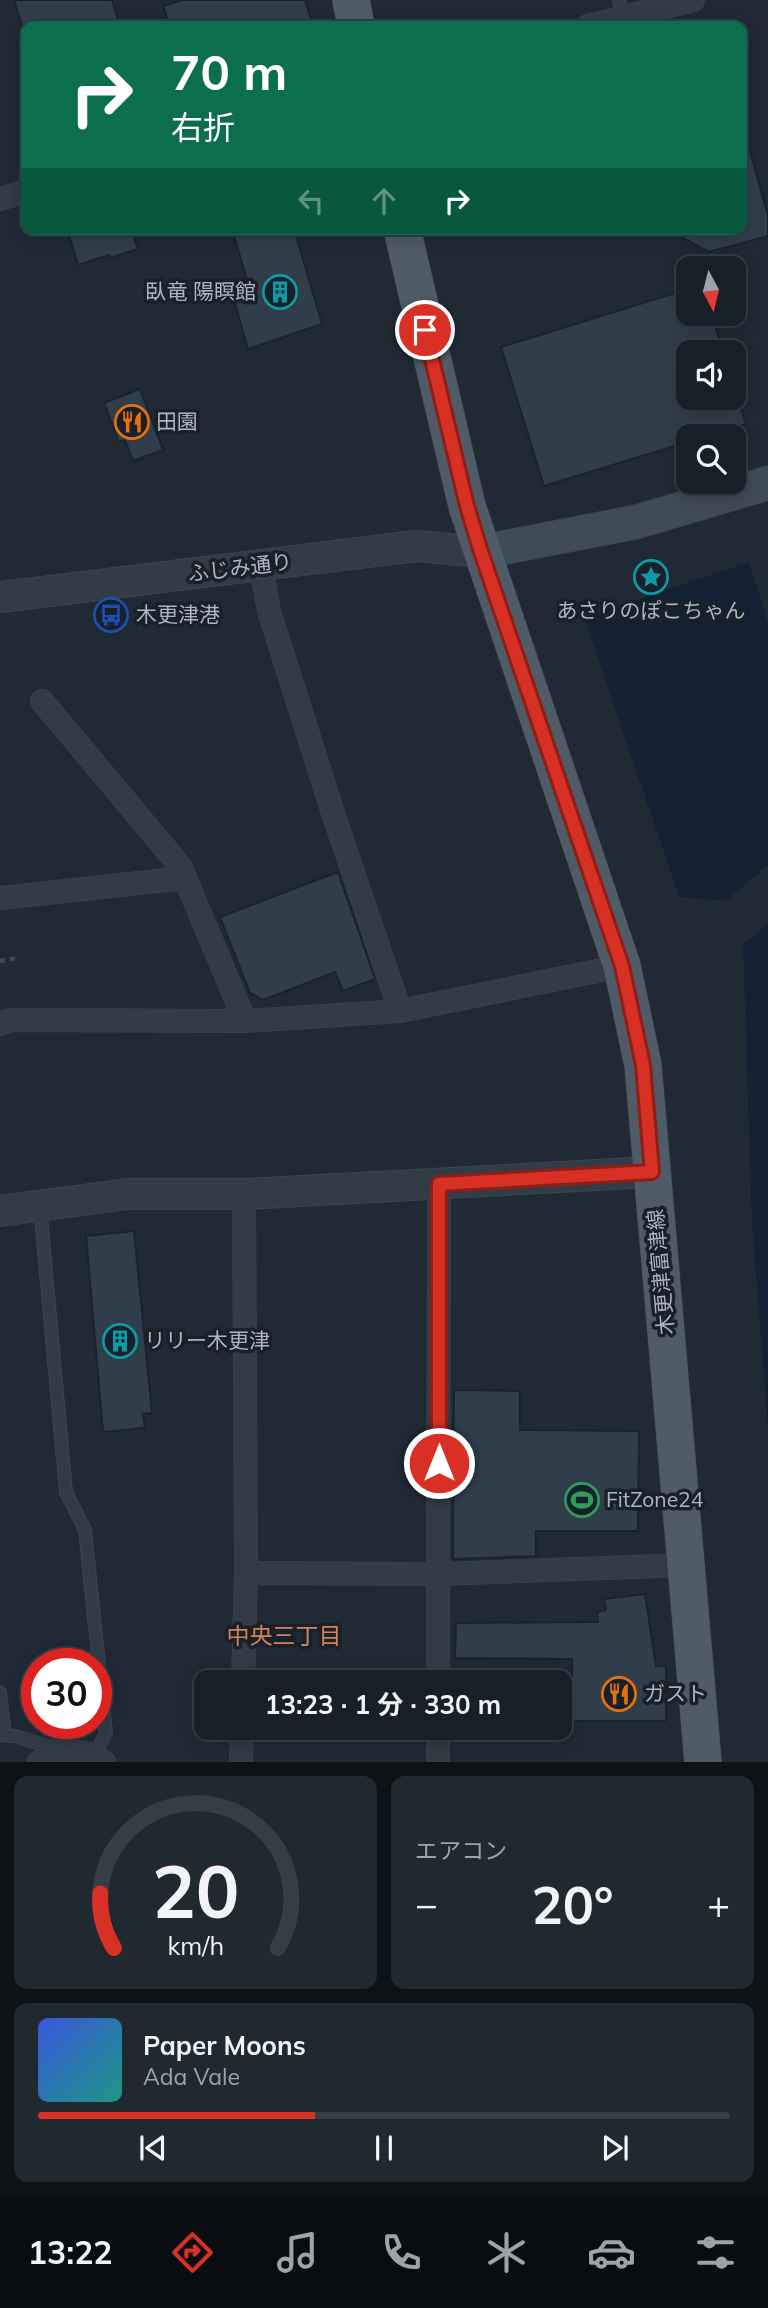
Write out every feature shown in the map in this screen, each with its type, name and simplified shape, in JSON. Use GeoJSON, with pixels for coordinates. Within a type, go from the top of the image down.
{"type":"FeatureCollection","features":[{"type":"Feature","properties":{"kind":"main road"},"geometry":{"type":"LineString","coordinates":[[351,0],[355,21]]}},
{"type":"Feature","properties":{"kind":"main road","name":"木更津富津線"},"geometry":{"type":"LineString","coordinates":[[403,235],[467,506],[622,966],[643,1065],[703,1762]]}},
{"type":"Feature","properties":{"kind":"main road"},"geometry":{"type":"LineString","coordinates":[[481,552],[636,523],[768,483]]}},
{"type":"Feature","properties":{"kind":"street"},"geometry":{"type":"LineString","coordinates":[[597,21],[621,8],[693,0]]}},
{"type":"Feature","properties":{"kind":"street"},"geometry":{"type":"LineString","coordinates":[[0,199],[21,193]]}},
{"type":"Feature","properties":{"kind":"street","name":"ふじみ通り"},"geometry":{"type":"LineString","coordinates":[[0,597],[416,546],[481,552]]}},
{"type":"Feature","properties":{"kind":"street"},"geometry":{"type":"LineString","coordinates":[[261,566],[269,611],[400,1011]]}},
{"type":"Feature","properties":{"kind":"street"},"geometry":{"type":"LineString","coordinates":[[42,701],[180,866],[244,1021]]}},
{"type":"Feature","properties":{"kind":"street"},"geometry":{"type":"LineString","coordinates":[[0,898],[185,878]]}},
{"type":"Feature","properties":{"kind":"street"},"geometry":{"type":"LineString","coordinates":[[0,1024],[11,1020],[244,1021],[400,1011],[622,966]]}},
{"type":"Feature","properties":{"kind":"street"},"geometry":{"type":"LineString","coordinates":[[0,1211],[128,1194],[244,1194],[652,1172]]}},
{"type":"Feature","properties":{"kind":"street"},"geometry":{"type":"LineString","coordinates":[[438,1670],[439,1184]]}},
{"type":"Feature","properties":{"kind":"street"},"geometry":{"type":"LineString","coordinates":[[243,1670],[246,1573],[244,1194]]}},
{"type":"Feature","properties":{"kind":"street"},"geometry":{"type":"LineString","coordinates":[[246,1573],[439,1574],[687,1565]]}},
{"type":"Feature","properties":{"kind":"street"},"geometry":{"type":"LineString","coordinates":[[241,1762],[242,1740]]}},
{"type":"Feature","properties":{"kind":"street"},"geometry":{"type":"LineString","coordinates":[[438,1740],[438,1762]]}},
{"type":"Feature","properties":{"kind":"street"},"geometry":{"type":"LineString","coordinates":[[39,1762],[61,1750],[97,1758]]}},
{"type":"Feature","properties":{"kind":"lane"},"geometry":{"type":"LineString","coordinates":[[40,1206],[66,1492],[85,1530],[106,1732],[97,1758]]}},
{"type":"Feature","properties":{"kind":"lane"},"geometry":{"type":"LineString","coordinates":[[0,1692],[3,1735],[61,1750]]}},
{"type":"Feature","properties":{"kind":"path"},"geometry":{"type":"LineString","coordinates":[[0,961],[18,958]]}},
{"type":"Feature","properties":{"kind":"water"},"geometry":{"type":"Polygon","coordinates":[[[749,562],[768,623],[768,865],[726,901],[679,897],[584,617],[749,562]]]}},
{"type":"Feature","properties":{"kind":"water"},"geometry":{"type":"Polygon","coordinates":[[[768,923],[768,1428],[752,1224],[743,945],[768,923]]]}},
{"type":"Feature","properties":{"kind":"building"},"geometry":{"type":"Polygon","coordinates":[[[14,0],[112,0],[118,21],[21,21],[14,0]]]}},
{"type":"Feature","properties":{"kind":"building"},"geometry":{"type":"Polygon","coordinates":[[[183,0],[305,0],[311,21],[168,21],[163,6],[183,0]]]}},
{"type":"Feature","properties":{"kind":"building"},"geometry":{"type":"Polygon","coordinates":[[[747,147],[768,216],[768,236],[709,252],[677,235],[747,235],[747,147]]]}},
{"type":"Feature","properties":{"kind":"building"},"geometry":{"type":"Polygon","coordinates":[[[69,235],[133,235],[138,249],[78,265],[69,235]]]}},
{"type":"Feature","properties":{"kind":"building","name":"臥竜 陽瞑館"},"geometry":{"type":"Polygon","coordinates":[[[234,235],[296,235],[322,324],[248,349],[233,296],[250,290],[234,235]]]}},
{"type":"Feature","properties":{"kind":"building"},"geometry":{"type":"Polygon","coordinates":[[[676,293],[676,326],[715,326],[719,340],[676,340],[676,410],[741,410],[746,424],[676,424],[676,446],[544,486],[501,347],[676,293]]]}},
{"type":"Feature","properties":{"kind":"building","name":"田園"},"geometry":{"type":"Polygon","coordinates":[[[140,389],[163,450],[133,461],[125,440],[119,442],[104,403],[140,389]]]}},
{"type":"Feature","properties":{"kind":"building"},"geometry":{"type":"Polygon","coordinates":[[[338,872],[375,979],[343,991],[335,972],[263,1000],[250,993],[220,917],[338,872]]]}},
{"type":"Feature","properties":{"kind":"building","name":"リリー木更津"},"geometry":{"type":"Polygon","coordinates":[[[134,1231],[152,1413],[143,1414],[145,1428],[103,1432],[86,1236],[134,1231]]]}},
{"type":"Feature","properties":{"kind":"building"},"geometry":{"type":"Polygon","coordinates":[[[454,1390],[520,1391],[520,1430],[639,1431],[638,1531],[536,1531],[536,1556],[453,1559],[454,1390]]]}},
{"type":"Feature","properties":{"kind":"building"},"geometry":{"type":"Polygon","coordinates":[[[645,1594],[656,1666],[666,1666],[666,1721],[572,1721],[572,1659],[455,1658],[456,1623],[598,1622],[597,1612],[606,1610],[604,1599],[645,1594]]]}},
{"type":"Feature","properties":{"kind":"place","name":"臥竜 陽瞑館"},"geometry":{"type":"Point","coordinates":[280,292]}},
{"type":"Feature","properties":{"kind":"place","name":"田園"},"geometry":{"type":"Point","coordinates":[132,422]}},
{"type":"Feature","properties":{"kind":"place","name":"あさりのぽこちゃん"},"geometry":{"type":"Point","coordinates":[651,577]}},
{"type":"Feature","properties":{"kind":"place","name":"木更津港"},"geometry":{"type":"Point","coordinates":[111,615]}},
{"type":"Feature","properties":{"kind":"place","name":"リリー木更津"},"geometry":{"type":"Point","coordinates":[120,1341]}},
{"type":"Feature","properties":{"kind":"place","name":"FitZone24"},"geometry":{"type":"Point","coordinates":[582,1500]}},
{"type":"Feature","properties":{"kind":"place","name":"ガスト"},"geometry":{"type":"Point","coordinates":[619,1694]}},
{"type":"Feature","properties":{"kind":"district","name":"中央三丁目"},"geometry":{"type":"Point","coordinates":[284,1636]}},
{"type":"Feature","properties":{"kind":"route"},"geometry":{"type":"LineString","coordinates":[[425,330],[467,506],[481,552],[622,966],[643,1065],[652,1172],[439,1184],[439,1463]]}}]}
